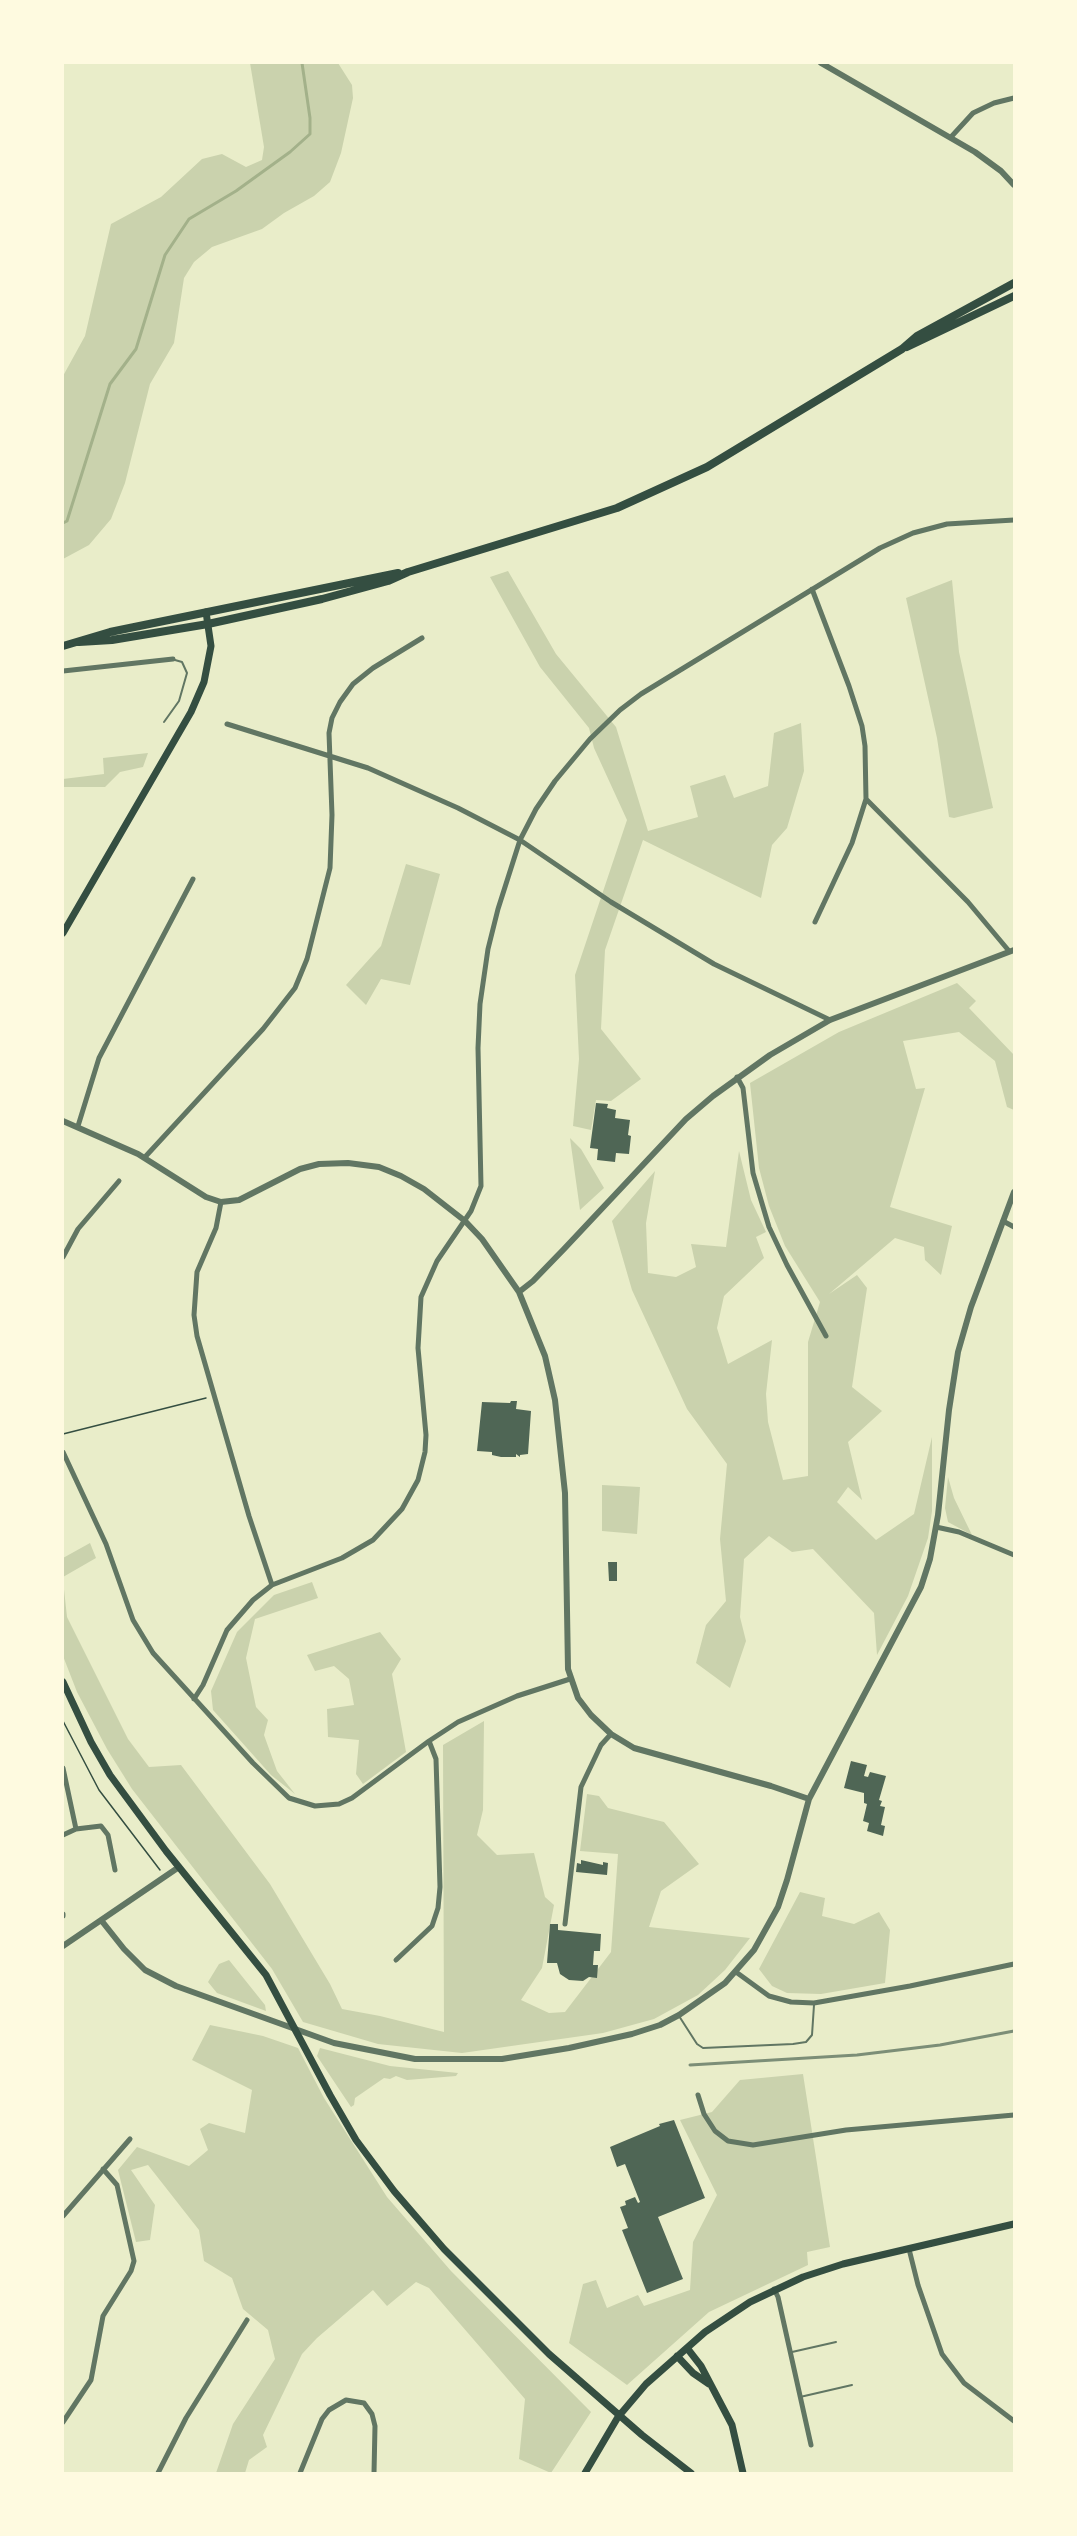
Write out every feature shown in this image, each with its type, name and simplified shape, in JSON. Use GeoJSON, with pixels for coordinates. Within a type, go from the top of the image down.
{"type":"FeatureCollection","features":[{"type":"Feature","properties":{"kind":"main road"},"geometry":{"type":"LineString","coordinates":[[902,349],[917,336],[945,319],[1014,283]]}},
{"type":"Feature","properties":{"kind":"main road"},"geometry":{"type":"LineString","coordinates":[[79,642],[112,640],[208,624],[322,599],[574,524],[651,495],[728,455],[902,349],[1014,296]]}},
{"type":"Feature","properties":{"kind":"main road"},"geometry":{"type":"LineString","coordinates":[[63,646],[110,632],[385,574],[408,572]]}},
{"type":"Feature","properties":{"kind":"main road"},"geometry":{"type":"LineString","coordinates":[[63,933],[191,712],[204,682],[211,655],[206,612]]}},
{"type":"Feature","properties":{"kind":"main road"},"geometry":{"type":"LineString","coordinates":[[63,1682],[91,1742],[110,1775],[179,1867],[266,1975],[356,2140],[394,2192],[503,2311],[597,2397],[691,2473]]}},
{"type":"Feature","properties":{"kind":"main road"},"geometry":{"type":"LineString","coordinates":[[585,2473],[618,2417],[646,2384],[730,2314],[774,2289],[843,2264],[1014,2224]]}},
{"type":"Feature","properties":{"kind":"main road"},"geometry":{"type":"LineString","coordinates":[[687,2348],[712,2386],[732,2425],[743,2473]]}},
{"type":"Feature","properties":{"kind":"main road"},"geometry":{"type":"LineString","coordinates":[[677,2356],[693,2373],[712,2386]]}},
{"type":"Feature","properties":{"kind":"street"},"geometry":{"type":"LineString","coordinates":[[821,63],[989,161],[1014,185]]}},
{"type":"Feature","properties":{"kind":"street"},"geometry":{"type":"LineString","coordinates":[[951,137],[973,113],[994,103],[1014,98]]}},
{"type":"Feature","properties":{"kind":"street"},"geometry":{"type":"LineString","coordinates":[[194,1699],[203,1685],[227,1630],[246,1607],[272,1585],[342,1558],[359,1549],[385,1528],[411,1495],[422,1465],[425,1443],[425,1413],[418,1348],[421,1297],[437,1260],[465,1221],[481,1186],[478,1081],[483,976],[498,909],[520,840],[536,809],[577,753],[620,710],[694,661],[812,589],[880,548],[913,533],[947,524],[1014,520]]}},
{"type":"Feature","properties":{"kind":"street"},"geometry":{"type":"LineString","coordinates":[[812,589],[849,686],[861,726],[865,746],[866,799],[852,843],[815,922]]}},
{"type":"Feature","properties":{"kind":"street"},"geometry":{"type":"LineString","coordinates":[[145,1157],[263,1029],[295,988],[307,959],[330,868],[332,816],[328,754],[332,718],[353,684],[373,668],[422,638]]}},
{"type":"Feature","properties":{"kind":"street"},"geometry":{"type":"LineString","coordinates":[[63,671],[172,659]]}},
{"type":"Feature","properties":{"kind":"street"},"geometry":{"type":"LineString","coordinates":[[227,724],[328,754],[409,785],[520,840],[657,932],[714,964],[830,1020]]}},
{"type":"Feature","properties":{"kind":"street"},"geometry":{"type":"LineString","coordinates":[[519,1292],[564,1249],[663,1141],[737,1077],[830,1020],[1012,950],[866,799]]}},
{"type":"Feature","properties":{"kind":"street"},"geometry":{"type":"LineString","coordinates":[[78,1126],[99,1058],[193,879]]}},
{"type":"Feature","properties":{"kind":"street"},"geometry":{"type":"LineString","coordinates":[[737,1077],[743,1089],[753,1173],[769,1227],[826,1336]]}},
{"type":"Feature","properties":{"kind":"street"},"geometry":{"type":"LineString","coordinates":[[63,1121],[145,1157],[206,1197],[221,1202],[239,1200],[300,1169],[319,1164],[348,1163],[378,1167],[401,1176],[424,1189],[465,1221],[482,1239],[519,1292],[540,1340],[557,1420],[565,1493],[566,1649],[570,1679],[578,1698],[611,1734],[647,1753],[771,1786],[808,1799]]}},
{"type":"Feature","properties":{"kind":"street"},"geometry":{"type":"LineString","coordinates":[[63,1257],[78,1229],[119,1181]]}},
{"type":"Feature","properties":{"kind":"street"},"geometry":{"type":"LineString","coordinates":[[101,1920],[136,1962],[155,1976],[197,1995],[334,2043],[415,2059],[502,2059],[547,2053],[632,2034],[679,2015],[714,1992],[736,1972],[754,1950],[778,1907],[788,1880],[808,1799],[914,1601],[930,1559],[958,1352],[971,1306],[1014,1192]]}},
{"type":"Feature","properties":{"kind":"street"},"geometry":{"type":"LineString","coordinates":[[221,1202],[216,1228],[197,1272],[194,1295],[197,1336],[213,1396],[272,1585]]}},
{"type":"Feature","properties":{"kind":"street"},"geometry":{"type":"LineString","coordinates":[[1003,1221],[1014,1227]]}},
{"type":"Feature","properties":{"kind":"street"},"geometry":{"type":"LineString","coordinates":[[63,1452],[93,1514],[133,1620],[160,1663],[289,1798],[315,1806],[339,1804],[352,1798],[429,1741],[480,1711],[570,1679]]}},
{"type":"Feature","properties":{"kind":"street"},"geometry":{"type":"LineString","coordinates":[[936,1527],[958,1532],[1014,1555]]}},
{"type":"Feature","properties":{"kind":"street"},"geometry":{"type":"LineString","coordinates":[[565,1924],[580,1787],[601,1745],[611,1734]]}},
{"type":"Feature","properties":{"kind":"street"},"geometry":{"type":"LineString","coordinates":[[396,1960],[432,1926],[438,1908],[440,1887],[437,1770],[435,1751],[429,1741]]}},
{"type":"Feature","properties":{"kind":"street"},"geometry":{"type":"LineString","coordinates":[[63,1768],[76,1828]]}},
{"type":"Feature","properties":{"kind":"street"},"geometry":{"type":"LineString","coordinates":[[63,1835],[76,1828],[101,1826],[106,1830],[115,1870]]}},
{"type":"Feature","properties":{"kind":"street"},"geometry":{"type":"LineString","coordinates":[[63,1946],[179,1867]]}},
{"type":"Feature","properties":{"kind":"street"},"geometry":{"type":"LineString","coordinates":[[736,1972],[769,1996],[783,2001],[814,2003],[1014,1964]]}},
{"type":"Feature","properties":{"kind":"street"},"geometry":{"type":"LineString","coordinates":[[698,2095],[704,2114],[715,2131],[728,2141],[753,2145],[846,2130],[1014,2115]]}},
{"type":"Feature","properties":{"kind":"street"},"geometry":{"type":"LineString","coordinates":[[63,2216],[130,2139]]}},
{"type":"Feature","properties":{"kind":"street"},"geometry":{"type":"LineString","coordinates":[[63,2422],[91,2380],[103,2316],[131,2271],[134,2261],[117,2185],[103,2169]]}},
{"type":"Feature","properties":{"kind":"street"},"geometry":{"type":"LineString","coordinates":[[909,2249],[921,2295],[942,2354],[964,2383],[1014,2421]]}},
{"type":"Feature","properties":{"kind":"street"},"geometry":{"type":"LineString","coordinates":[[774,2289],[811,2445]]}},
{"type":"Feature","properties":{"kind":"street"},"geometry":{"type":"LineString","coordinates":[[158,2473],[186,2418],[247,2320]]}},
{"type":"Feature","properties":{"kind":"street"},"geometry":{"type":"LineString","coordinates":[[300,2473],[322,2420],[329,2410],[346,2400],[364,2403],[372,2414],[375,2426],[374,2473]]}},
{"type":"Feature","properties":{"kind":"lane"},"geometry":{"type":"LineString","coordinates":[[164,722],[179,701],[188,673],[182,662],[172,659]]}},
{"type":"Feature","properties":{"kind":"lane"},"geometry":{"type":"LineString","coordinates":[[679,2015],[697,2044],[703,2048],[793,2044],[806,2042],[812,2035],[814,2003]]}},
{"type":"Feature","properties":{"kind":"lane"},"geometry":{"type":"LineString","coordinates":[[790,2352],[836,2342]]}},
{"type":"Feature","properties":{"kind":"lane"},"geometry":{"type":"LineString","coordinates":[[800,2397],[852,2385]]}},
{"type":"Feature","properties":{"kind":"path"},"geometry":{"type":"LineString","coordinates":[[63,1434],[213,1396]]}},
{"type":"Feature","properties":{"kind":"path"},"geometry":{"type":"LineString","coordinates":[[63,1721],[99,1790],[160,1870]]}},
{"type":"Feature","properties":{"kind":"green space"},"geometry":{"type":"Polygon","coordinates":[[[250,63],[338,63],[352,85],[353,98],[341,153],[330,182],[314,196],[262,229],[212,247],[194,262],[184,278],[174,343],[150,384],[125,483],[111,519],[89,545],[63,559],[63,376],[85,336],[111,224],[161,197],[202,159],[222,154],[246,167],[262,160],[264,147],[250,63]]]}},
{"type":"Feature","properties":{"kind":"green space"},"geometry":{"type":"Polygon","coordinates":[[[508,571],[556,654],[616,727],[648,831],[698,817],[690,786],[725,775],[734,798],[768,786],[774,733],[801,723],[804,771],[787,828],[772,845],[761,898],[643,840],[605,950],[601,1029],[641,1079],[611,1101],[596,1100],[591,1130],[573,1126],[579,1059],[575,975],[627,820],[594,748],[589,728],[540,667],[490,577],[508,571]]]}},
{"type":"Feature","properties":{"kind":"green space"},"geometry":{"type":"Polygon","coordinates":[[[952,580],[959,652],[993,808],[954,818],[949,817],[937,738],[906,598],[952,580]]]}},
{"type":"Feature","properties":{"kind":"green space"},"geometry":{"type":"Polygon","coordinates":[[[148,753],[143,767],[120,772],[105,787],[63,787],[63,779],[104,774],[103,758],[148,753]]]}},
{"type":"Feature","properties":{"kind":"green space"},"geometry":{"type":"Polygon","coordinates":[[[406,864],[440,874],[410,985],[381,979],[366,1005],[346,985],[381,946],[406,864]]]}},
{"type":"Feature","properties":{"kind":"green space"},"geometry":{"type":"Polygon","coordinates":[[[957,983],[976,1001],[969,1008],[1014,1055],[1014,1110],[1007,1107],[995,1061],[959,1032],[903,1041],[916,1089],[925,1088],[890,1207],[952,1226],[941,1275],[925,1260],[924,1247],[895,1238],[829,1294],[857,1275],[867,1288],[852,1387],[882,1411],[848,1442],[862,1500],[848,1487],[837,1502],[876,1540],[914,1514],[932,1437],[932,1511],[928,1538],[908,1596],[877,1655],[874,1613],[813,1549],[792,1552],[769,1536],[744,1559],[740,1617],[746,1641],[730,1688],[696,1663],[706,1625],[726,1601],[720,1539],[727,1464],[687,1409],[632,1290],[612,1221],[655,1171],[646,1223],[648,1273],[676,1277],[696,1267],[691,1244],[726,1247],[739,1151],[751,1200],[766,1232],[756,1237],[764,1258],[724,1296],[717,1328],[728,1364],[772,1340],[766,1394],[768,1422],[783,1480],[808,1476],[808,1342],[820,1302],[785,1246],[769,1206],[759,1168],[750,1083],[839,1032],[957,983]]]}},
{"type":"Feature","properties":{"kind":"green space"},"geometry":{"type":"Polygon","coordinates":[[[570,1138],[581,1149],[604,1188],[580,1210],[570,1138]]]}},
{"type":"Feature","properties":{"kind":"green space"},"geometry":{"type":"Polygon","coordinates":[[[948,1477],[954,1498],[972,1535],[948,1522],[945,1508],[948,1477]]]}},
{"type":"Feature","properties":{"kind":"green space"},"geometry":{"type":"Polygon","coordinates":[[[602,1485],[640,1487],[637,1534],[602,1531],[602,1485]]]}},
{"type":"Feature","properties":{"kind":"green space"},"geometry":{"type":"Polygon","coordinates":[[[90,1543],[96,1558],[63,1577],[63,1558],[90,1543]]]}},
{"type":"Feature","properties":{"kind":"green space"},"geometry":{"type":"Polygon","coordinates":[[[63,1580],[67,1617],[128,1739],[149,1767],[181,1765],[270,1884],[330,1984],[342,2009],[444,2032],[443,1745],[484,1721],[483,1810],[477,1835],[497,1855],[534,1853],[545,1897],[554,1905],[542,1968],[521,2000],[549,2013],[565,2012],[611,1952],[618,1854],[580,1851],[587,1794],[599,1796],[608,1808],[664,1822],[699,1864],[661,1891],[649,1927],[750,1938],[725,1970],[698,1995],[654,2019],[603,2033],[462,2053],[378,2044],[303,2022],[272,1969],[132,1789],[107,1749],[77,1692],[63,1656],[63,1580]]]}},
{"type":"Feature","properties":{"kind":"green space"},"geometry":{"type":"Polygon","coordinates":[[[312,1582],[318,1598],[255,1619],[246,1658],[256,1707],[268,1720],[264,1735],[277,1771],[295,1794],[271,1775],[213,1710],[211,1691],[237,1632],[274,1595],[312,1582]]]}},
{"type":"Feature","properties":{"kind":"green space"},"geometry":{"type":"Polygon","coordinates":[[[380,1632],[401,1659],[392,1674],[406,1752],[363,1784],[356,1774],[359,1740],[328,1737],[327,1709],[354,1705],[349,1679],[334,1666],[315,1671],[307,1655],[380,1632]]]}},
{"type":"Feature","properties":{"kind":"green space"},"geometry":{"type":"Polygon","coordinates":[[[800,1892],[825,1898],[822,1916],[854,1924],[879,1912],[890,1930],[885,1983],[821,1994],[787,1993],[772,1986],[759,1969],[800,1892]]]}},
{"type":"Feature","properties":{"kind":"green space"},"geometry":{"type":"Polygon","coordinates":[[[229,1960],[265,2005],[266,2011],[217,1993],[208,1982],[219,1964],[229,1960]]]}},
{"type":"Feature","properties":{"kind":"green space"},"geometry":{"type":"Polygon","coordinates":[[[210,2025],[263,2036],[298,2048],[324,2098],[387,2197],[451,2271],[591,2412],[551,2473],[519,2459],[525,2399],[429,2288],[416,2282],[387,2306],[373,2290],[317,2338],[302,2354],[263,2435],[267,2447],[249,2460],[245,2473],[216,2473],[233,2424],[275,2359],[268,2330],[243,2309],[232,2278],[204,2261],[199,2230],[148,2165],[131,2170],[155,2205],[150,2240],[136,2242],[118,2170],[137,2147],[189,2166],[208,2150],[200,2129],[209,2123],[245,2133],[252,2090],[192,2060],[210,2025]]]}},
{"type":"Feature","properties":{"kind":"green space"},"geometry":{"type":"Polygon","coordinates":[[[320,2048],[390,2066],[458,2073],[456,2076],[407,2080],[396,2076],[390,2079],[384,2078],[355,2098],[354,2105],[351,2107],[317,2056],[320,2048]]]}},
{"type":"Feature","properties":{"kind":"green space"},"geometry":{"type":"Polygon","coordinates":[[[803,2074],[830,2247],[807,2252],[808,2265],[709,2312],[627,2385],[569,2343],[583,2284],[596,2280],[607,2308],[638,2295],[644,2306],[690,2290],[693,2242],[717,2195],[680,2120],[712,2112],[740,2080],[803,2074]]]}},
{"type":"Feature","properties":{"kind":"building"},"geometry":{"type":"Polygon","coordinates":[[[596,1103],[608,1104],[607,1108],[616,1110],[615,1118],[630,1120],[629,1154],[616,1153],[615,1162],[597,1160],[598,1149],[590,1148],[596,1103]]]}},
{"type":"Feature","properties":{"kind":"building"},"geometry":{"type":"Polygon","coordinates":[[[517,1401],[516,1409],[531,1411],[528,1454],[520,1455],[520,1457],[516,1454],[516,1457],[501,1457],[492,1455],[492,1452],[477,1451],[482,1402],[510,1403],[517,1401]]]}},
{"type":"Feature","properties":{"kind":"building"},"geometry":{"type":"Polygon","coordinates":[[[608,1562],[617,1562],[617,1581],[609,1581],[608,1562]]]}},
{"type":"Feature","properties":{"kind":"building"},"geometry":{"type":"Polygon","coordinates":[[[851,1761],[867,1765],[864,1776],[868,1777],[870,1772],[886,1776],[879,1800],[882,1801],[880,1806],[885,1807],[881,1825],[885,1826],[883,1836],[867,1831],[869,1823],[863,1821],[867,1804],[864,1803],[864,1793],[844,1788],[851,1761]]]}},
{"type":"Feature","properties":{"kind":"building"},"geometry":{"type":"Polygon","coordinates":[[[581,1860],[603,1865],[603,1862],[608,1863],[607,1875],[576,1872],[577,1863],[581,1864],[581,1860]]]}},
{"type":"Feature","properties":{"kind":"building"},"geometry":{"type":"Polygon","coordinates":[[[550,1924],[558,1924],[558,1930],[601,1934],[600,1951],[594,1951],[593,1965],[598,1965],[597,1978],[589,1977],[583,1981],[569,1980],[560,1974],[557,1963],[547,1963],[550,1924]]]}},
{"type":"Feature","properties":{"kind":"building"},"geometry":{"type":"Polygon","coordinates":[[[674,2120],[705,2198],[658,2217],[683,2279],[647,2293],[622,2230],[628,2228],[620,2207],[626,2205],[625,2201],[635,2197],[638,2203],[640,2202],[625,2164],[617,2167],[610,2147],[660,2126],[659,2124],[674,2120]]]}},
{"type":"Feature","properties":{"kind":"waterway"},"geometry":{"type":"LineString","coordinates":[[63,523],[67,521],[110,384],[136,349],[165,255],[189,219],[236,191],[290,152],[310,134],[302,63]]}},
{"type":"Feature","properties":{"kind":"railway"},"geometry":{"type":"LineString","coordinates":[[690,2065],[857,2055],[940,2045],[1014,2031]]}}]}
